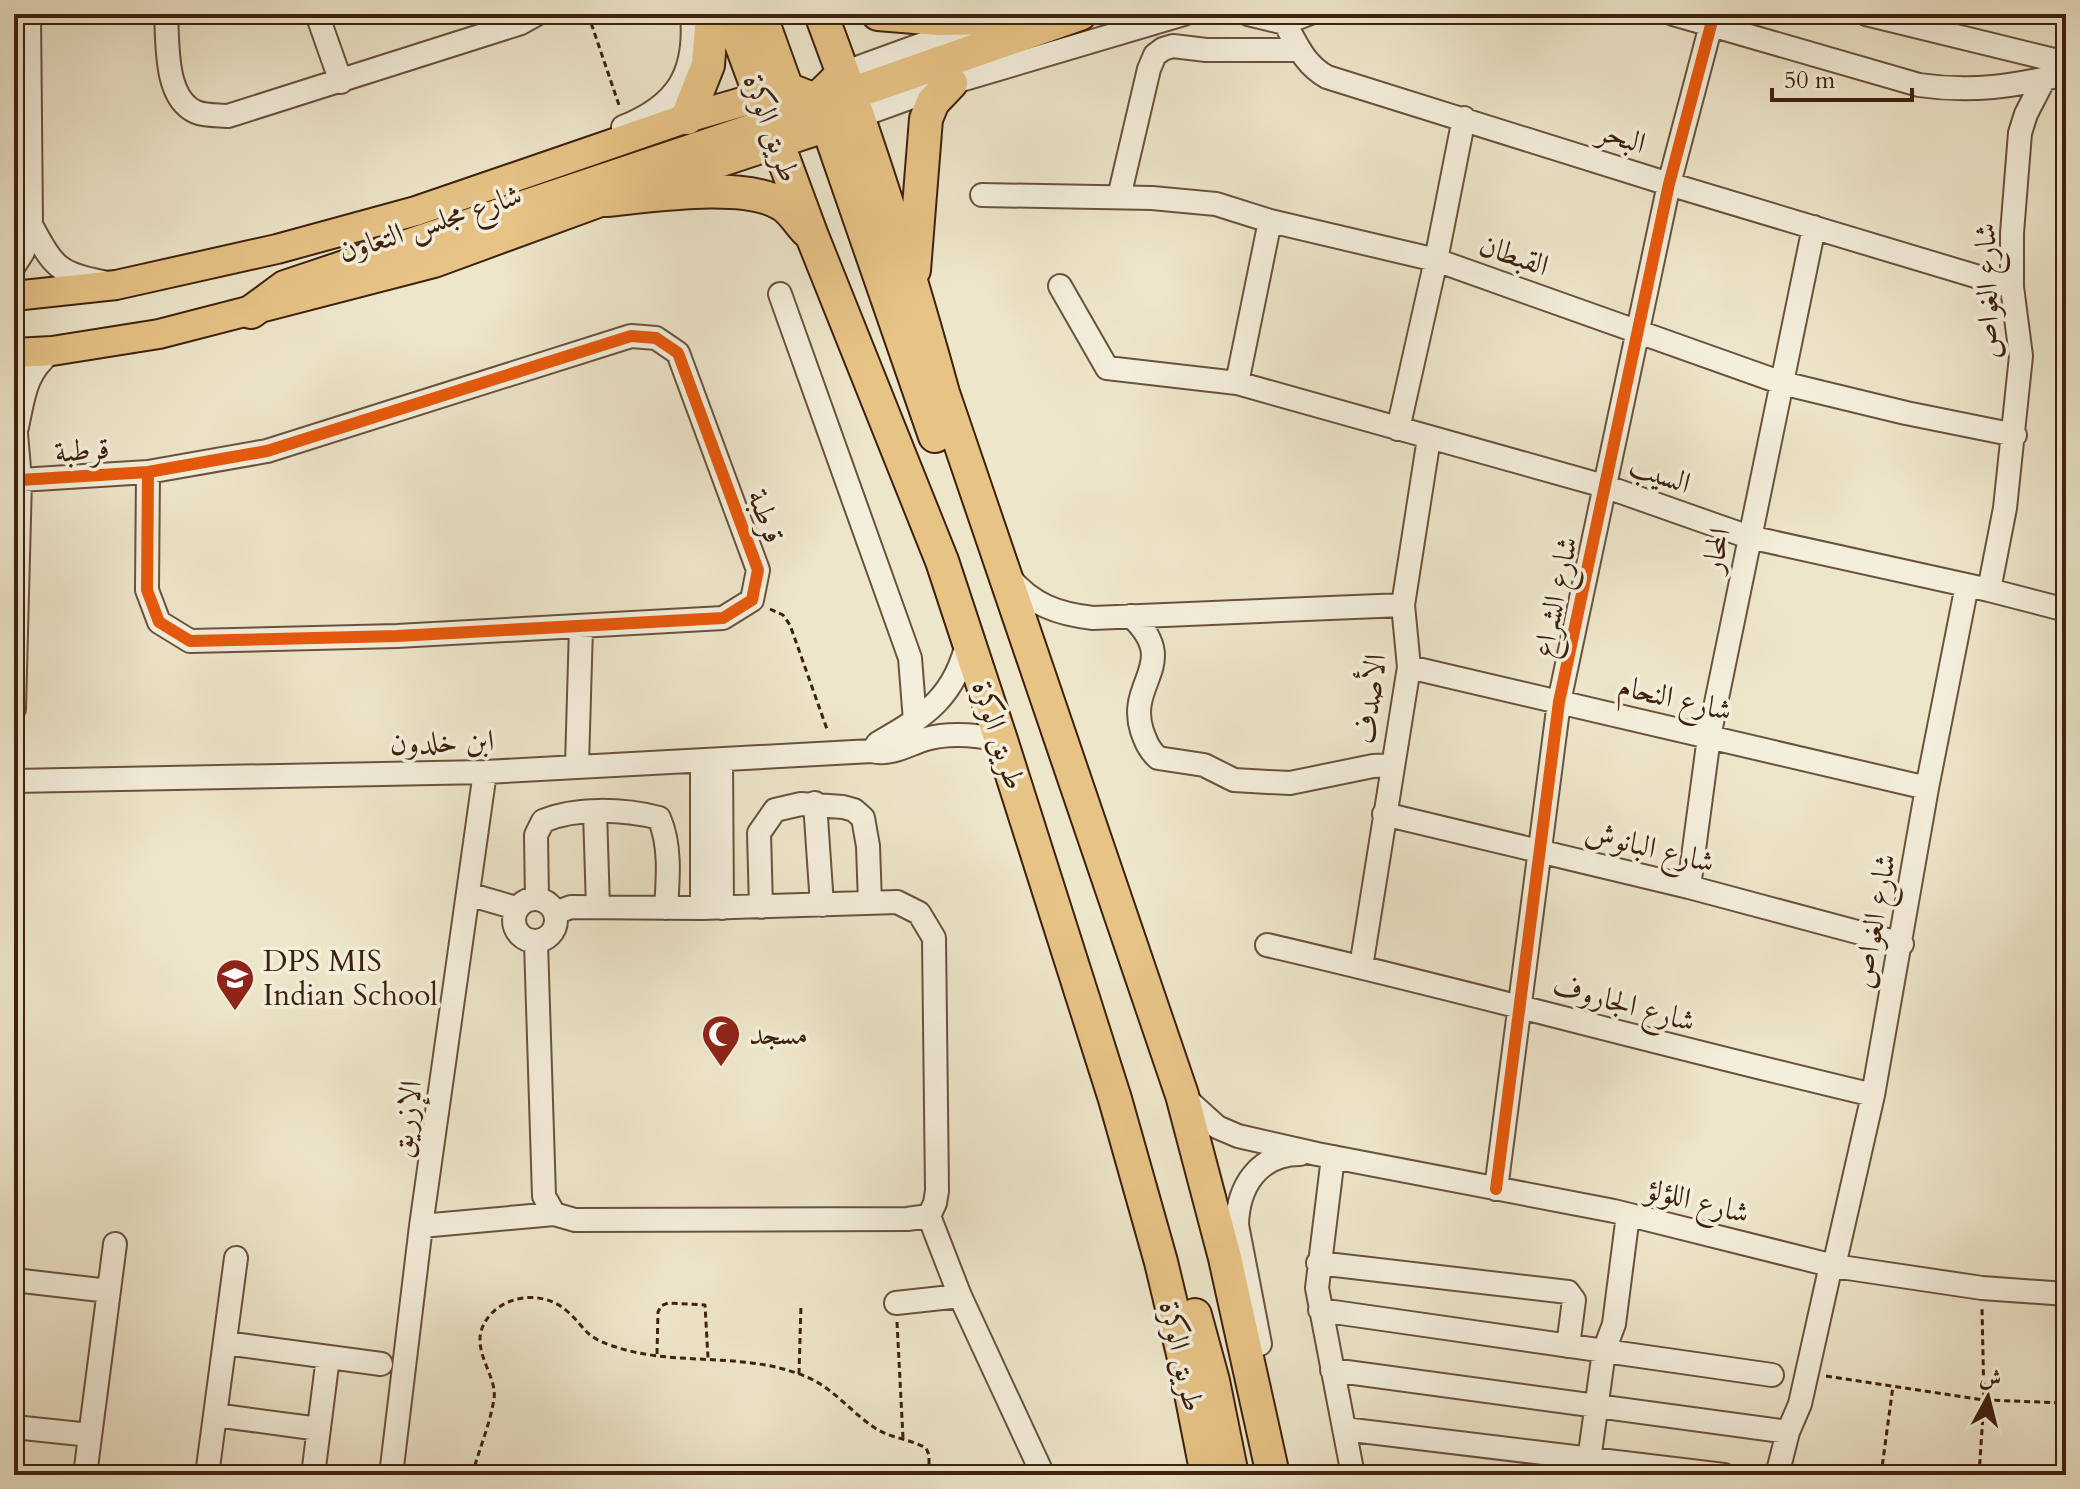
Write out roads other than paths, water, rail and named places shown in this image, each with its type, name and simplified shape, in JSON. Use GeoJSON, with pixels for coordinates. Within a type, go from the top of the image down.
{"type":"FeatureCollection","features":[{"type":"Feature","properties":{"kind":"highway"},"geometry":{"type":"LineString","coordinates":[[687,118],[708,65],[712,14]]}},
{"type":"Feature","properties":{"kind":"highway","name":"طريق الوكرة"},"geometry":{"type":"LineString","coordinates":[[730,14],[811,108],[913,285],[943,393],[1182,1095],[1225,1258],[1273,1475]]}},
{"type":"Feature","properties":{"kind":"highway"},"geometry":{"type":"LineString","coordinates":[[760,14],[811,108],[1115,961],[1161,1032]]}},
{"type":"Feature","properties":{"kind":"highway","name":"طريق الوكرة"},"geometry":{"type":"LineString","coordinates":[[821,14],[811,108],[812,236],[942,561],[1001,740],[1115,1099],[1161,1262],[1207,1475]]}},
{"type":"Feature","properties":{"kind":"highway"},"geometry":{"type":"LineString","coordinates":[[878,14],[1002,16]]}},
{"type":"Feature","properties":{"kind":"highway"},"geometry":{"type":"LineString","coordinates":[[251,312],[285,287],[1080,14]]}},
{"type":"Feature","properties":{"kind":"highway"},"geometry":{"type":"LineString","coordinates":[[913,285],[924,127],[933,102],[951,83]]}},
{"type":"Feature","properties":{"kind":"highway"},"geometry":{"type":"LineString","coordinates":[[606,200],[679,192],[753,194],[781,204],[812,236]]}},
{"type":"Feature","properties":{"kind":"highway"},"geometry":{"type":"LineString","coordinates":[[1115,1099],[1164,1197],[1213,1381],[1232,1475]]}},
{"type":"Feature","properties":{"kind":"main road","name":"شارع مجلس التعاون"},"geometry":{"type":"LineString","coordinates":[[14,296],[116,285],[277,249],[416,211],[578,158],[687,118],[811,108]]}},
{"type":"Feature","properties":{"kind":"main road","name":"شارع مجلس التعاون"},"geometry":{"type":"LineString","coordinates":[[14,353],[52,351],[159,334],[434,263],[606,200],[811,108]]}},
{"type":"Feature","properties":{"kind":"street"},"geometry":{"type":"LineString","coordinates":[[14,266],[23,252],[31,225],[29,14]]}},
{"type":"Feature","properties":{"kind":"street"},"geometry":{"type":"LineString","coordinates":[[166,14],[170,62],[177,95],[196,112],[228,116],[521,23],[537,14]]}},
{"type":"Feature","properties":{"kind":"street"},"geometry":{"type":"LineString","coordinates":[[317,14],[341,82]]}},
{"type":"Feature","properties":{"kind":"street"},"geometry":{"type":"LineString","coordinates":[[578,158],[590,141],[647,118],[672,98],[687,73],[694,43],[692,14]]}},
{"type":"Feature","properties":{"kind":"street"},"geometry":{"type":"LineString","coordinates":[[811,108],[951,83],[1185,14]]}},
{"type":"Feature","properties":{"kind":"street"},"geometry":{"type":"LineString","coordinates":[[1248,14],[1285,23],[1308,14]]}},
{"type":"Feature","properties":{"kind":"street"},"geometry":{"type":"LineString","coordinates":[[1673,14],[1919,85],[1988,89],[2055,77]]}},
{"type":"Feature","properties":{"kind":"street"},"geometry":{"type":"LineString","coordinates":[[1866,14],[2066,63]]}},
{"type":"Feature","properties":{"kind":"street"},"geometry":{"type":"LineString","coordinates":[[811,108],[1002,16]]}},
{"type":"Feature","properties":{"kind":"street","name":"البحر"},"geometry":{"type":"LineString","coordinates":[[1285,23],[1313,70],[1327,77],[2012,287]]}},
{"type":"Feature","properties":{"kind":"street","name":"شارع الشراع"},"geometry":{"type":"LineString","coordinates":[[1496,1189],[1559,702],[1669,184],[1711,25]]}},
{"type":"Feature","properties":{"kind":"street"},"geometry":{"type":"LineString","coordinates":[[1119,197],[1155,55],[1173,46],[1206,50],[1300,50]]}},
{"type":"Feature","properties":{"kind":"street","name":"شارع الغواص"},"geometry":{"type":"LineString","coordinates":[[1828,1264],[1873,1095],[1902,944],[1927,788],[1978,587],[2005,508],[2021,356],[2012,287],[2012,233],[2020,133],[2026,114],[2055,77]]}},
{"type":"Feature","properties":{"kind":"street"},"geometry":{"type":"LineString","coordinates":[[1988,89],[2010,107],[2020,133]]}},
{"type":"Feature","properties":{"kind":"street"},"geometry":{"type":"LineString","coordinates":[[1398,429],[1464,118]]}},
{"type":"Feature","properties":{"kind":"street","name":"القبطان"},"geometry":{"type":"LineString","coordinates":[[982,195],[1119,197],[1216,204],[1270,221],[1436,260],[1782,383],[2015,435]]}},
{"type":"Feature","properties":{"kind":"street"},"geometry":{"type":"LineString","coordinates":[[1237,383],[1270,221]]}},
{"type":"Feature","properties":{"kind":"street"},"geometry":{"type":"LineString","coordinates":[[31,225],[62,272],[116,285]]}},
{"type":"Feature","properties":{"kind":"street","name":"المحار"},"geometry":{"type":"LineString","coordinates":[[1689,887],[1709,737],[1814,227]]}},
{"type":"Feature","properties":{"kind":"street","name":"السيب"},"geometry":{"type":"LineString","coordinates":[[1060,286],[1107,368],[1237,383],[1604,486],[1749,537],[1978,587],[2066,610]]}},
{"type":"Feature","properties":{"kind":"street"},"geometry":{"type":"LineString","coordinates":[[780,294],[910,658],[915,721]]}},
{"type":"Feature","properties":{"kind":"street","name":"قرطبة"},"geometry":{"type":"LineString","coordinates":[[20,480],[148,472],[267,451],[631,336],[656,338],[678,353],[758,570],[752,600],[723,618],[397,636],[190,641],[159,622],[147,590],[148,472]]}},
{"type":"Feature","properties":{"kind":"street"},"geometry":{"type":"LineString","coordinates":[[14,709],[20,480],[15,421],[35,365],[52,351]]}},
{"type":"Feature","properties":{"kind":"street","name":"الأصدف"},"geometry":{"type":"LineString","coordinates":[[1361,967],[1409,667],[1403,605],[1429,438]]}},
{"type":"Feature","properties":{"kind":"street"},"geometry":{"type":"LineString","coordinates":[[1003,570],[1020,591],[1042,606],[1067,615],[1093,618],[1403,605]]}},
{"type":"Feature","properties":{"kind":"street"},"geometry":{"type":"LineString","coordinates":[[1131,616],[1153,646],[1152,671],[1141,695],[1137,716],[1151,752],[1158,758],[1204,765],[1234,780],[1290,783],[1392,765]]}},
{"type":"Feature","properties":{"kind":"street"},"geometry":{"type":"LineString","coordinates":[[577,765],[581,627]]}},
{"type":"Feature","properties":{"kind":"street"},"geometry":{"type":"LineString","coordinates":[[872,751],[878,743],[915,721],[945,694],[964,658],[968,639]]}},
{"type":"Feature","properties":{"kind":"street","name":"شارع النحام"},"geometry":{"type":"LineString","coordinates":[[1409,667],[1927,788]]}},
{"type":"Feature","properties":{"kind":"street","name":"ابن خلدون"},"geometry":{"type":"LineString","coordinates":[[14,781],[485,772],[577,765],[712,761],[872,751],[884,753],[945,736],[983,736],[1001,740]]}},
{"type":"Feature","properties":{"kind":"street"},"geometry":{"type":"LineString","coordinates":[[712,761],[712,908]]}},
{"type":"Feature","properties":{"kind":"street","name":"الإزريق"},"geometry":{"type":"LineString","coordinates":[[391,1475],[421,1226],[485,772]]}},
{"type":"Feature","properties":{"kind":"street"},"geometry":{"type":"LineString","coordinates":[[761,907],[759,833],[765,821],[775,810],[815,803],[854,810],[863,818],[868,846],[870,903]]}},
{"type":"Feature","properties":{"kind":"street"},"geometry":{"type":"LineString","coordinates":[[815,803],[822,905]]}},
{"type":"Feature","properties":{"kind":"street"},"geometry":{"type":"LineString","coordinates":[[537,899],[536,835],[543,821],[556,815],[595,812],[659,818],[664,830],[668,869],[666,908]]}},
{"type":"Feature","properties":{"kind":"street"},"geometry":{"type":"LineString","coordinates":[[595,812],[598,907]]}},
{"type":"Feature","properties":{"kind":"street","name":"شارع البانوش"},"geometry":{"type":"LineString","coordinates":[[1384,814],[1689,887],[1902,944]]}},
{"type":"Feature","properties":{"kind":"street"},"geometry":{"type":"LineString","coordinates":[[468,894],[516,908]]}},
{"type":"Feature","properties":{"kind":"street"},"geometry":{"type":"LineString","coordinates":[[537,899],[548,903],[555,913],[556,926],[548,938],[536,943],[524,940],[515,931],[513,920],[516,908],[525,901],[537,899]]}},
{"type":"Feature","properties":{"kind":"street"},"geometry":{"type":"LineString","coordinates":[[555,913],[571,907],[712,908],[897,902],[919,913],[934,938],[937,1191],[929,1216],[960,1296],[1043,1475]]}},
{"type":"Feature","properties":{"kind":"street"},"geometry":{"type":"LineString","coordinates":[[536,943],[544,1196],[554,1214]]}},
{"type":"Feature","properties":{"kind":"street","name":"شارع الجاروف"},"geometry":{"type":"LineString","coordinates":[[1267,945],[1519,1005],[1685,1051],[1873,1095]]}},
{"type":"Feature","properties":{"kind":"street","name":"شارع اللؤلؤ"},"geometry":{"type":"LineString","coordinates":[[1182,1095],[1217,1127],[1238,1136],[1325,1156],[1621,1213],[1828,1264],[1982,1288],[2066,1294]]}},
{"type":"Feature","properties":{"kind":"street","name":"شارع اللؤلؤ"},"geometry":{"type":"LineString","coordinates":[[1261,1424],[1265,1374],[1237,1225],[1237,1205],[1248,1180],[1268,1161],[1281,1156],[1325,1156]]}},
{"type":"Feature","properties":{"kind":"street"},"geometry":{"type":"LineString","coordinates":[[1325,1156],[1317,1288],[1353,1475]]}},
{"type":"Feature","properties":{"kind":"street"},"geometry":{"type":"LineString","coordinates":[[1588,1467],[1604,1351],[1613,1331],[1621,1213]]}},
{"type":"Feature","properties":{"kind":"street"},"geometry":{"type":"LineString","coordinates":[[421,1226],[554,1214],[575,1220],[891,1219],[929,1216]]}},
{"type":"Feature","properties":{"kind":"street"},"geometry":{"type":"LineString","coordinates":[[85,1475],[115,1244]]}},
{"type":"Feature","properties":{"kind":"street"},"geometry":{"type":"LineString","coordinates":[[207,1475],[236,1258]]}},
{"type":"Feature","properties":{"kind":"street"},"geometry":{"type":"LineString","coordinates":[[1318,1263],[1568,1292],[1574,1300],[1568,1346]]}},
{"type":"Feature","properties":{"kind":"street"},"geometry":{"type":"LineString","coordinates":[[1777,1475],[1788,1432],[1798,1411],[1828,1264]]}},
{"type":"Feature","properties":{"kind":"street"},"geometry":{"type":"LineString","coordinates":[[1788,1432],[1786,1401],[1828,1264]]}},
{"type":"Feature","properties":{"kind":"street"},"geometry":{"type":"LineString","coordinates":[[14,1280],[109,1291]]}},
{"type":"Feature","properties":{"kind":"street"},"geometry":{"type":"LineString","coordinates":[[896,1303],[960,1296]]}},
{"type":"Feature","properties":{"kind":"street"},"geometry":{"type":"LineString","coordinates":[[1320,1310],[1772,1375]]}},
{"type":"Feature","properties":{"kind":"street"},"geometry":{"type":"LineString","coordinates":[[225,1343],[381,1364]]}},
{"type":"Feature","properties":{"kind":"street"},"geometry":{"type":"LineString","coordinates":[[313,1475],[328,1357]]}},
{"type":"Feature","properties":{"kind":"street"},"geometry":{"type":"LineString","coordinates":[[1332,1370],[1788,1432]]}},
{"type":"Feature","properties":{"kind":"street"},"geometry":{"type":"LineString","coordinates":[[215,1415],[319,1429]]}},
{"type":"Feature","properties":{"kind":"street"},"geometry":{"type":"LineString","coordinates":[[14,1427],[90,1435]]}},
{"type":"Feature","properties":{"kind":"street"},"geometry":{"type":"LineString","coordinates":[[1344,1429],[1588,1467],[1724,1475]]}},
{"type":"Feature","properties":{"kind":"place","name":"DPS MIS Indian School"},"geometry":{"type":"Point","coordinates":[235,1012]}},
{"type":"Feature","properties":{"kind":"place","name":"مسجد"},"geometry":{"type":"Point","coordinates":[721,1068]}}]}
